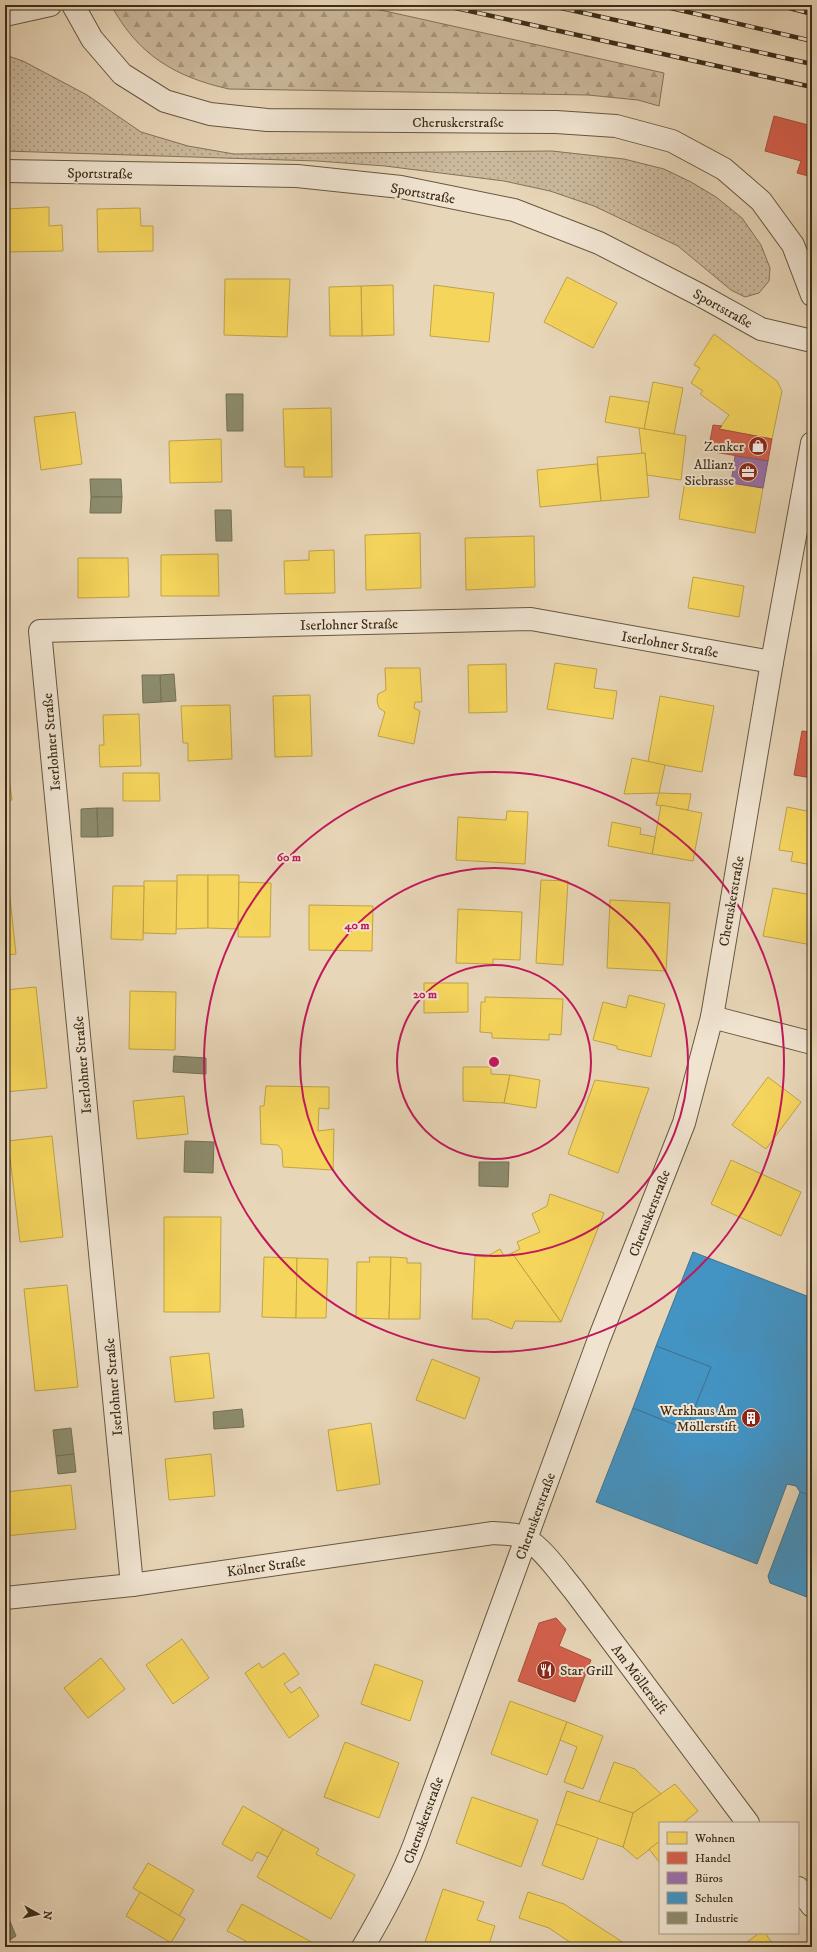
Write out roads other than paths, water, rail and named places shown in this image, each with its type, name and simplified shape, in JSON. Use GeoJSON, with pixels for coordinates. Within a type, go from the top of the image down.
{"type":"FeatureCollection","features":[{"type":"Feature","properties":{"kind":"street"},"geometry":{"type":"LineString","coordinates":[[5,15],[50,5]]}},
{"type":"Feature","properties":{"kind":"street","name":"Cheruskerstraße"},"geometry":{"type":"LineString","coordinates":[[73,5],[92,39],[122,74],[165,101],[210,114],[267,120],[556,122],[616,126],[672,141],[724,169],[761,201],[793,245],[812,295]]}},
{"type":"Feature","properties":{"kind":"street","name":"Sportstraße"},"geometry":{"type":"LineString","coordinates":[[5,171],[297,176],[401,187],[514,210],[599,243],[700,295],[761,329],[812,341]]}},
{"type":"Feature","properties":{"kind":"street","name":"Cheruskerstraße"},"geometry":{"type":"LineString","coordinates":[[363,1947],[384,1912],[400,1881],[599,1339],[684,1123],[712,1017],[772,662],[809,478],[812,443]]}},
{"type":"Feature","properties":{"kind":"street","name":"Iserlohner Straße"},"geometry":{"type":"LineString","coordinates":[[132,1585],[40,631],[531,619],[772,662]]}},
{"type":"Feature","properties":{"kind":"street"},"geometry":{"type":"LineString","coordinates":[[712,1017],[812,1043]]}},
{"type":"Feature","properties":{"kind":"street","name":"Kölner Straße"},"geometry":{"type":"LineString","coordinates":[[5,1598],[132,1585],[493,1533],[508,1534],[526,1539]]}},
{"type":"Feature","properties":{"kind":"street","name":"Am Möllerstift"},"geometry":{"type":"LineString","coordinates":[[526,1539],[549,1560],[573,1589],[747,1822]]}},
{"type":"Feature","properties":{"kind":"street"},"geometry":{"type":"LineString","coordinates":[[799,1889],[812,1906]]}},
{"type":"Feature","properties":{"kind":"railway"},"geometry":{"type":"LineString","coordinates":[[442,5],[812,87]]}},
{"type":"Feature","properties":{"kind":"railway"},"geometry":{"type":"LineString","coordinates":[[548,5],[812,64]]}},
{"type":"Feature","properties":{"kind":"railway"},"geometry":{"type":"LineString","coordinates":[[658,5],[812,41]]}},
{"type":"Feature","properties":{"kind":"railway"},"geometry":{"type":"LineString","coordinates":[[778,5],[812,14]]}},
{"type":"Feature","properties":{"kind":"place","name":"Zenker"},"geometry":{"type":"Point","coordinates":[758,446]}},
{"type":"Feature","properties":{"kind":"place","name":"Allianz Siebrasse"},"geometry":{"type":"Point","coordinates":[748,472]}},
{"type":"Feature","properties":{"kind":"place","name":"Werkhaus Am Möllerstift"},"geometry":{"type":"Point","coordinates":[751,1418]}},
{"type":"Feature","properties":{"kind":"place","name":"Star Grill"},"geometry":{"type":"Point","coordinates":[546,1670]}}]}
